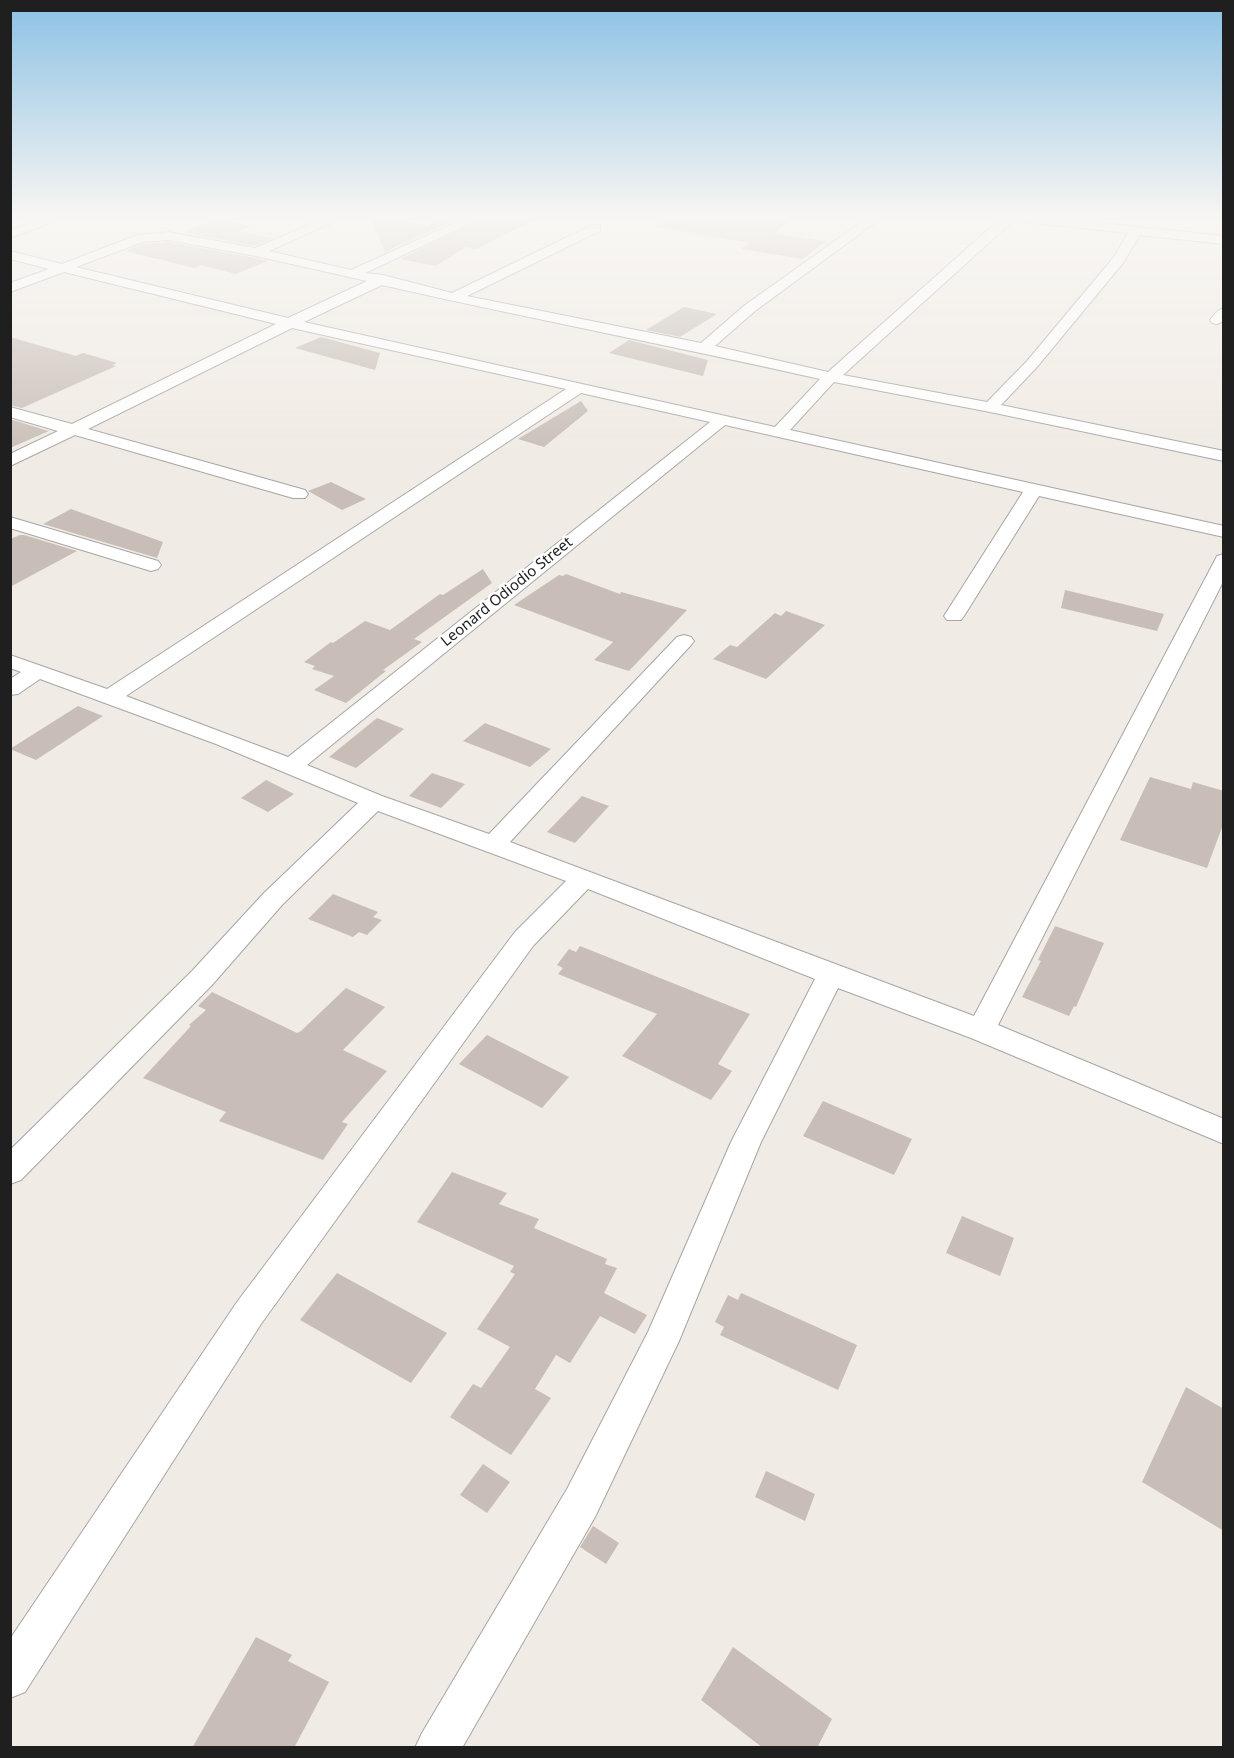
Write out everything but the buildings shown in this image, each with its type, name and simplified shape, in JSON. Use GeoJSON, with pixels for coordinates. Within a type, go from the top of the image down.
{"type":"FeatureCollection","features":[{"type":"Feature","properties":{"kind":"street"},"geometry":{"type":"LineString","coordinates":[[188,298],[290,323],[1224,532]]}},
{"type":"Feature","properties":{"kind":"street"},"geometry":{"type":"LineString","coordinates":[[10,461],[343,298]]}},
{"type":"Feature","properties":{"kind":"street"},"geometry":{"type":"LineString","coordinates":[[459,298],[704,348],[831,377],[990,407],[1224,456]]}},
{"type":"Feature","properties":{"kind":"street"},"geometry":{"type":"LineString","coordinates":[[704,348],[764,298]]}},
{"type":"Feature","properties":{"kind":"street"},"geometry":{"type":"LineString","coordinates":[[780,431],[804,403],[917,298]]}},
{"type":"Feature","properties":{"kind":"street"},"geometry":{"type":"LineString","coordinates":[[990,407],[1020,379],[1087,298]]}},
{"type":"Feature","properties":{"kind":"street"},"geometry":{"type":"LineString","coordinates":[[110,697],[578,388]]}},
{"type":"Feature","properties":{"kind":"street"},"geometry":{"type":"LineString","coordinates":[[10,412],[300,494]]}},
{"type":"Feature","properties":{"kind":"street","name":"Leonard Odiodio Street"},"geometry":{"type":"LineString","coordinates":[[292,766],[315,750],[454,634],[723,419]]}},
{"type":"Feature","properties":{"kind":"street"},"geometry":{"type":"LineString","coordinates":[[954,616],[1034,489]]}},
{"type":"Feature","properties":{"kind":"street"},"geometry":{"type":"LineString","coordinates":[[10,522],[150,565]]}},
{"type":"Feature","properties":{"kind":"street"},"geometry":{"type":"LineString","coordinates":[[981,1030],[1224,560]]}},
{"type":"Feature","properties":{"kind":"street"},"geometry":{"type":"LineString","coordinates":[[493,845],[684,641]]}},
{"type":"Feature","properties":{"kind":"street"},"geometry":{"type":"LineString","coordinates":[[10,661],[292,766],[374,801],[584,878],[831,975],[981,1030],[1224,1132]]}},
{"type":"Feature","properties":{"kind":"street"},"geometry":{"type":"LineString","coordinates":[[10,689],[38,671]]}},
{"type":"Feature","properties":{"kind":"street"},"geometry":{"type":"LineString","coordinates":[[10,1172],[202,978],[273,899],[374,801]]}},
{"type":"Feature","properties":{"kind":"street"},"geometry":{"type":"LineString","coordinates":[[10,1677],[249,1313],[524,939],[584,878]]}},
{"type":"Feature","properties":{"kind":"street"},"geometry":{"type":"LineString","coordinates":[[437,1748],[581,1503],[661,1341],[746,1142],[831,975]]}}]}
